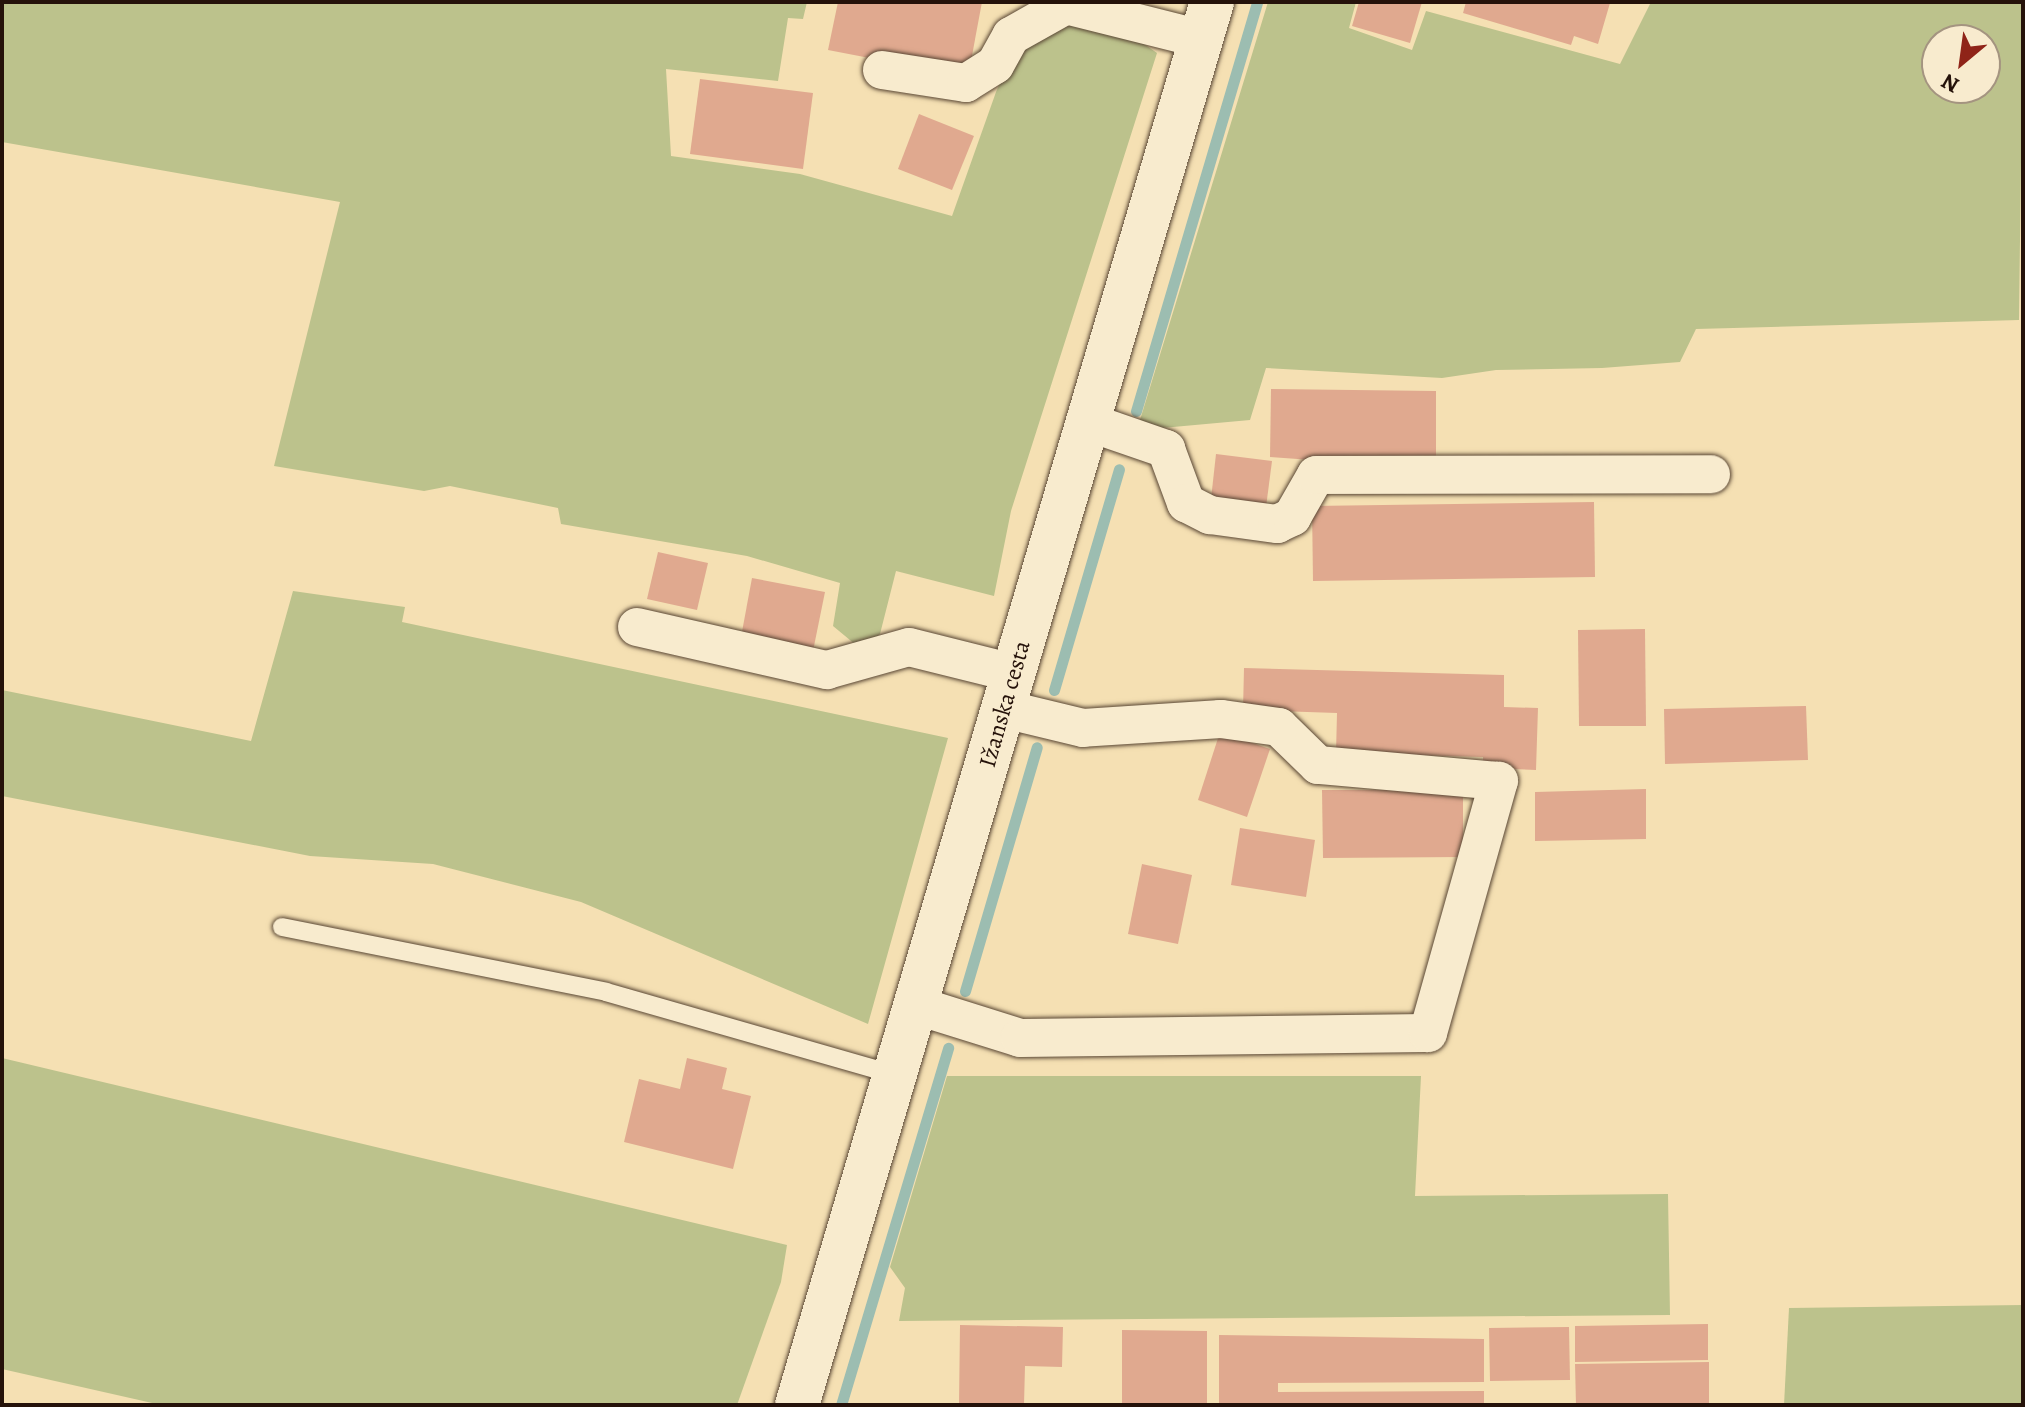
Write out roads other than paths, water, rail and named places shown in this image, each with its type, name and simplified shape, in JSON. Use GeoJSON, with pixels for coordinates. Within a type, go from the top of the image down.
{"type":"FeatureCollection","features":[{"type":"Feature","properties":{"kind":"street"},"geometry":{"type":"LineString","coordinates":[[882,70],[966,83],[995,65],[1011,36],[1064,4],[1207,20]]}},
{"type":"Feature","properties":{"kind":"street","name":"Ižanska cesta"},"geometry":{"type":"LineString","coordinates":[[797,1405],[1207,20]]}},
{"type":"Feature","properties":{"kind":"street"},"geometry":{"type":"LineString","coordinates":[[1088,422],[1166,449],[1186,503],[1210,515],[1277,524],[1292,517],[1316,475],[1711,474]]}},
{"type":"Feature","properties":{"kind":"street"},"geometry":{"type":"LineString","coordinates":[[637,627],[827,670],[909,647],[1083,728],[1221,719],[1279,727],[1318,765],[1499,781],[1428,1033],[1020,1038],[915,1005]]}},
{"type":"Feature","properties":{"kind":"lane"},"geometry":{"type":"LineString","coordinates":[[282,927],[606,992],[895,1075]]}},
{"type":"Feature","properties":{"kind":"waterway"},"geometry":{"type":"LineString","coordinates":[[1136,411],[1257,2]]}},
{"type":"Feature","properties":{"kind":"waterway"},"geometry":{"type":"LineString","coordinates":[[1054,690],[1119,469]]}},
{"type":"Feature","properties":{"kind":"waterway"},"geometry":{"type":"LineString","coordinates":[[965,991],[1037,747]]}},
{"type":"Feature","properties":{"kind":"waterway"},"geometry":{"type":"LineString","coordinates":[[841,1405],[948,1048]]}}]}
